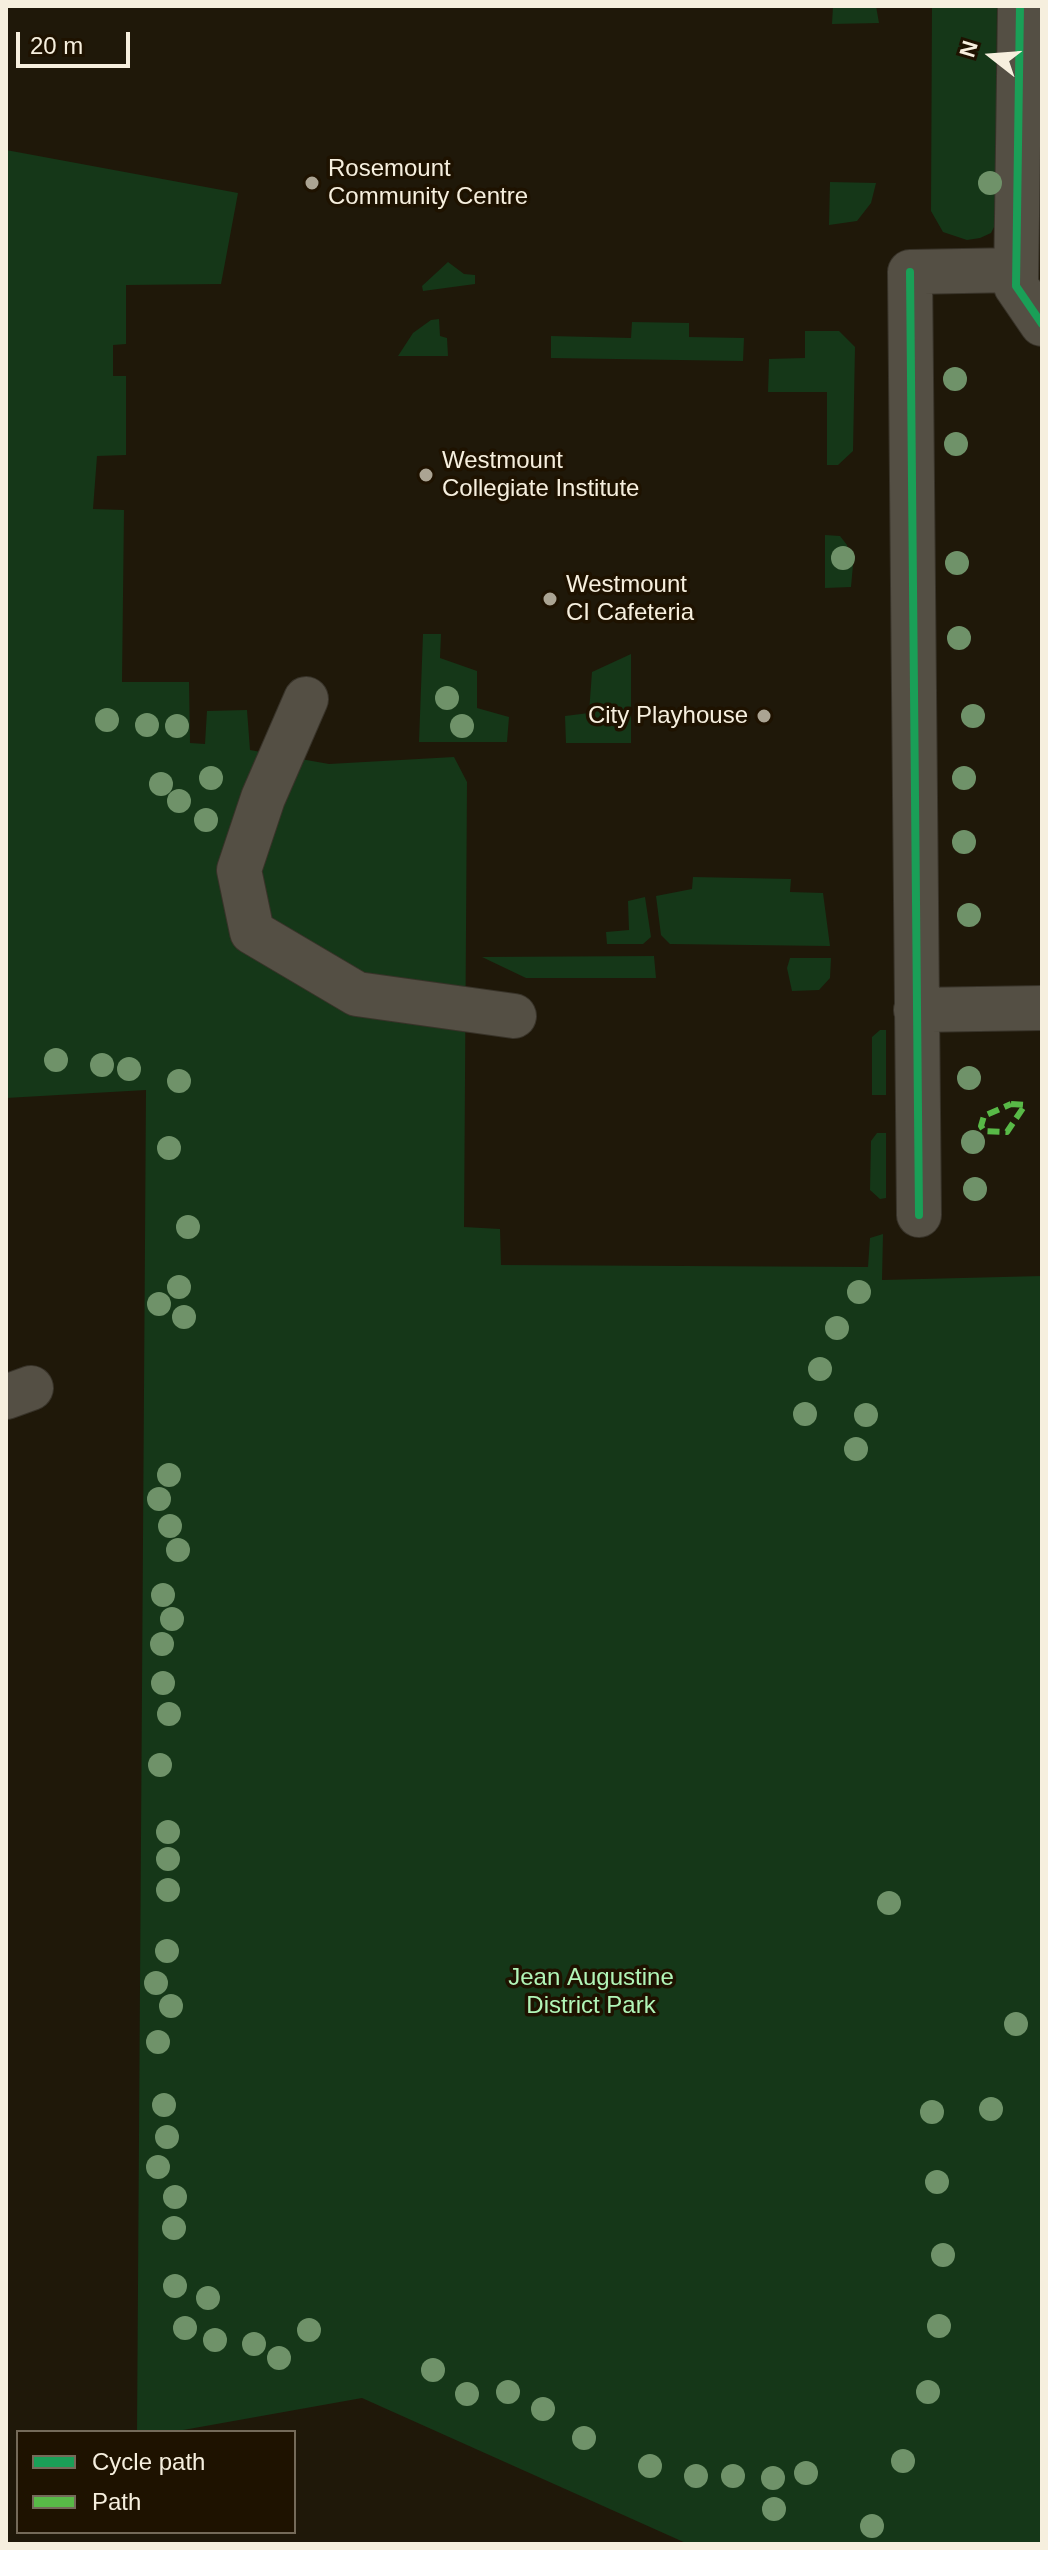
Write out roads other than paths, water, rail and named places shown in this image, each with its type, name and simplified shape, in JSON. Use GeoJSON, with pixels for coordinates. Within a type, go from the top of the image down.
{"type":"FeatureCollection","features":[{"type":"Feature","properties":{"kind":"street"},"geometry":{"type":"LineString","coordinates":[[1020,6],[1016,286],[1042,324]]}},
{"type":"Feature","properties":{"kind":"street"},"geometry":{"type":"LineString","coordinates":[[919,1215],[910,272],[1016,270]]}},
{"type":"Feature","properties":{"kind":"street"},"geometry":{"type":"LineString","coordinates":[[306,699],[263,798],[239,870],[252,932],[357,994],[514,1016]]}},
{"type":"Feature","properties":{"kind":"street"},"geometry":{"type":"LineString","coordinates":[[916,1010],[1042,1008]]}},
{"type":"Feature","properties":{"kind":"place","name":"Rosemount Community Centre"},"geometry":{"type":"Point","coordinates":[312,183]}},
{"type":"Feature","properties":{"kind":"place","name":"Westmount Collegiate Institute"},"geometry":{"type":"Point","coordinates":[426,475]}},
{"type":"Feature","properties":{"kind":"place","name":"Westmount CI Cafeteria"},"geometry":{"type":"Point","coordinates":[550,599]}},
{"type":"Feature","properties":{"kind":"place","name":"City Playhouse"},"geometry":{"type":"Point","coordinates":[764,716]}},
{"type":"Feature","properties":{"kind":"park label","name":"Jean Augustine District Park"},"geometry":{"type":"Point","coordinates":[591,1992]}}]}
